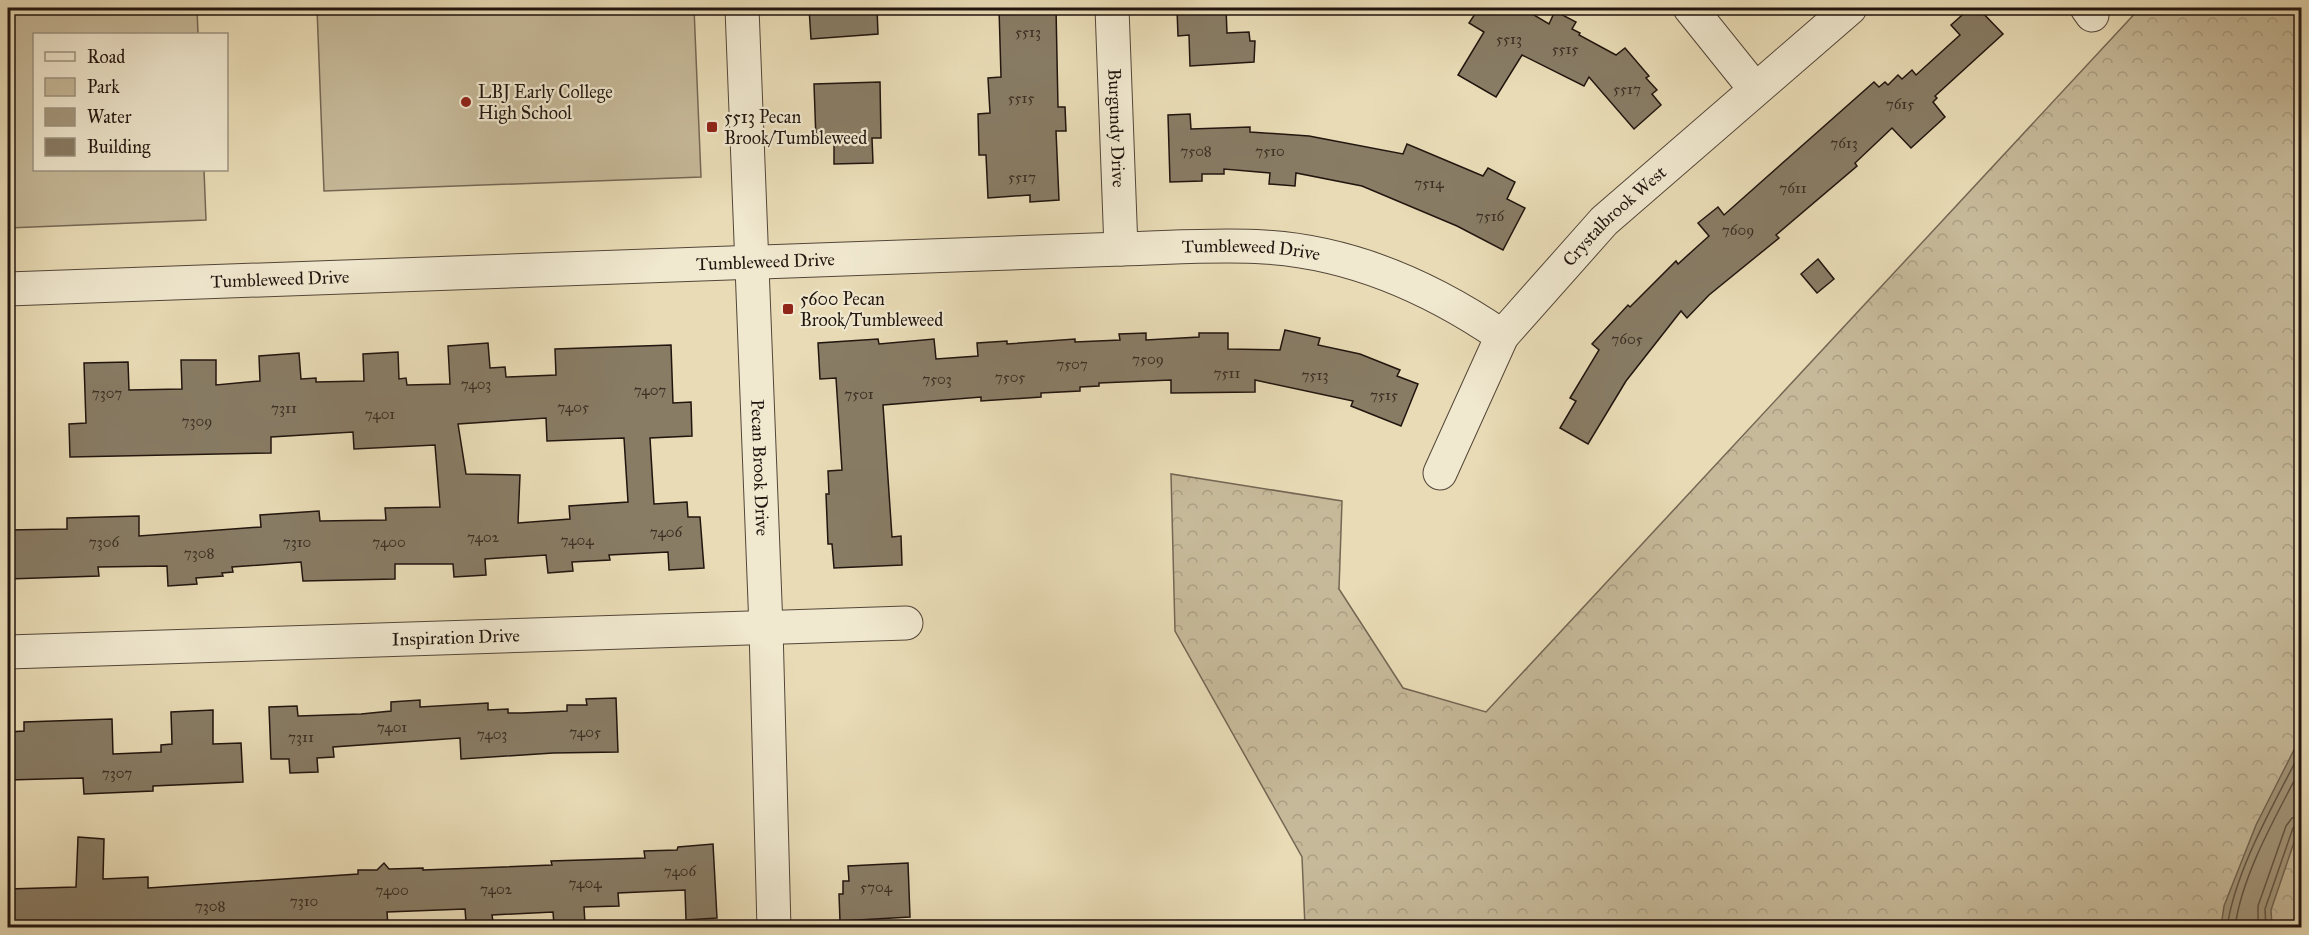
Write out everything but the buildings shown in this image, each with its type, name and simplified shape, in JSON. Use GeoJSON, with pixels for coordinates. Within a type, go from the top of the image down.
{"type":"FeatureCollection","features":[{"type":"Feature","properties":{"kind":"street","name":"Pecan Brook Drive"},"geometry":{"type":"LineString","coordinates":[[742,8],[766,628],[774,927]]}},
{"type":"Feature","properties":{"kind":"street","name":"Burgundy Drive"},"geometry":{"type":"LineString","coordinates":[[1112,8],[1121,249]]}},
{"type":"Feature","properties":{"kind":"street"},"geometry":{"type":"LineString","coordinates":[[1690,8],[1755,89]]}},
{"type":"Feature","properties":{"kind":"street","name":"Crystalbrook West"},"geometry":{"type":"LineString","coordinates":[[1440,473],[1502,336],[1604,221],[1850,8]]}},
{"type":"Feature","properties":{"kind":"street","name":"Tumbleweed Drive"},"geometry":{"type":"LineString","coordinates":[[8,289],[1121,249],[1263,247],[1308,252],[1345,260],[1385,273],[1474,317],[1502,336]]}},
{"type":"Feature","properties":{"kind":"street","name":"Inspiration Drive"},"geometry":{"type":"LineString","coordinates":[[8,652],[906,623]]}},
{"type":"Feature","properties":{"kind":"green space"},"geometry":{"type":"Polygon","coordinates":[[[8,8],[197,8],[198,33],[33,33],[33,171],[204,171],[206,220],[8,228],[8,8]]]}},
{"type":"Feature","properties":{"kind":"green space"},"geometry":{"type":"Polygon","coordinates":[[[317,8],[694,8],[701,177],[324,191],[317,8]]]}},
{"type":"Feature","properties":{"kind":"green space"},"geometry":{"type":"Polygon","coordinates":[[[2140,8],[2301,8],[2301,927],[1305,927],[1302,857],[1175,631],[1171,474],[1342,501],[1339,589],[1403,688],[1486,712],[2140,8]]]}},
{"type":"Feature","properties":{"kind":"water"},"geometry":{"type":"Polygon","coordinates":[[[2301,736],[2301,822],[2271,910],[2272,927],[2221,927],[2224,906],[2256,825],[2301,736]]]}},
{"type":"Feature","properties":{"kind":"place","name":"LBJ Early College High School"},"geometry":{"type":"Point","coordinates":[466,102]}},
{"type":"Feature","properties":{"kind":"place","name":"5513 Pecan Brook/Tumbleweed"},"geometry":{"type":"Point","coordinates":[712,127]}},
{"type":"Feature","properties":{"kind":"place","name":"5600 Pecan Brook/Tumbleweed"},"geometry":{"type":"Point","coordinates":[788,309]}}]}
